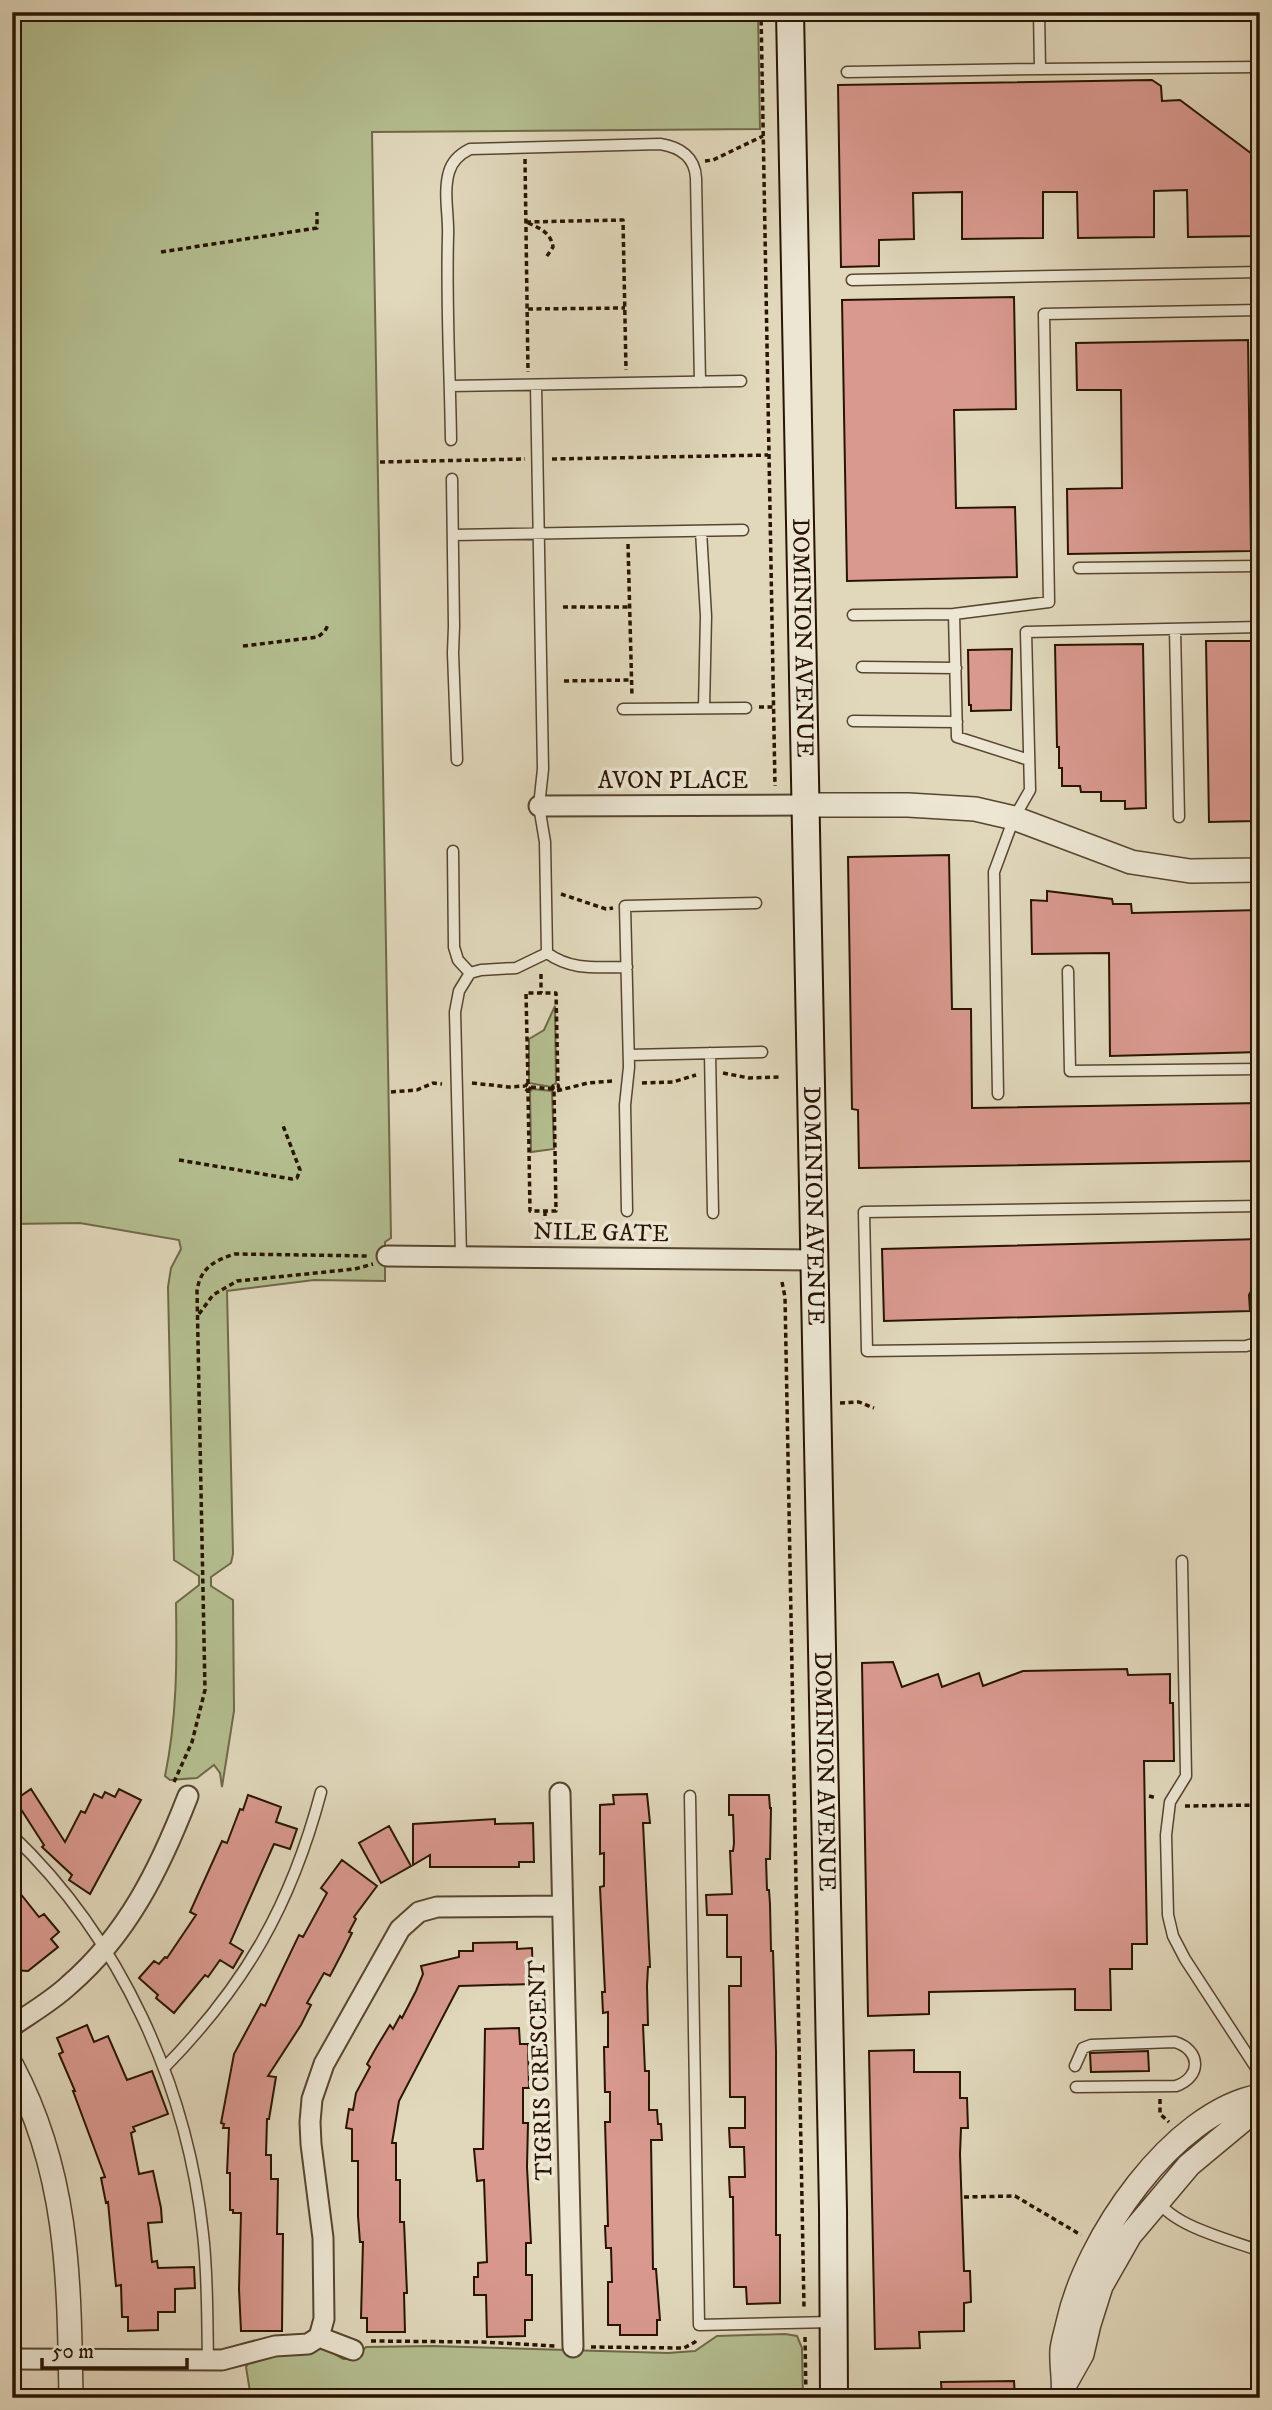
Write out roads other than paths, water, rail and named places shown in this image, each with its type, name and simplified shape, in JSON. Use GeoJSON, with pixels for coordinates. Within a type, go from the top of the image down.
{"type":"FeatureCollection","features":[{"type":"Feature","properties":{"kind":"main road","name":"DOMINION AVENUE"},"geometry":{"type":"LineString","coordinates":[[790,12],[833,2197],[834,2398]]}},
{"type":"Feature","properties":{"kind":"street","name":"AVON PLACE"},"geometry":{"type":"LineString","coordinates":[[539,806],[807,805]]}},
{"type":"Feature","properties":{"kind":"street"},"geometry":{"type":"LineString","coordinates":[[807,805],[949,806],[1014,818],[1131,862],[1190,871],[1260,870]]}},
{"type":"Feature","properties":{"kind":"street","name":"NILE GATE"},"geometry":{"type":"LineString","coordinates":[[387,1256],[815,1260]]}},
{"type":"Feature","properties":{"kind":"street","name":"TIGRIS CRESCENT"},"geometry":{"type":"LineString","coordinates":[[560,1793],[573,2347]]}},
{"type":"Feature","properties":{"kind":"street"},"geometry":{"type":"LineString","coordinates":[[12,2026],[67,1987],[106,1950],[149,1886],[188,1797]]}},
{"type":"Feature","properties":{"kind":"street"},"geometry":{"type":"LineString","coordinates":[[12,2359],[208,2361],[235,2359],[275,2346],[308,2344],[319,2337],[324,2319],[323,2238],[310,2144],[310,2110],[324,2064],[400,1929],[412,1916],[437,1907],[561,1906]]}},
{"type":"Feature","properties":{"kind":"street"},"geometry":{"type":"LineString","coordinates":[[12,2066],[42,2136],[60,2202],[68,2276],[71,2398]]}},
{"type":"Feature","properties":{"kind":"street"},"geometry":{"type":"LineString","coordinates":[[1064,2392],[1062,2349],[1068,2320],[1081,2280],[1109,2224],[1160,2158],[1185,2136],[1240,2099],[1260,2096]]}},
{"type":"Feature","properties":{"kind":"street"},"geometry":{"type":"LineString","coordinates":[[1101,2286],[1130,2235],[1201,2152],[1260,2106]]}},
{"type":"Feature","properties":{"kind":"street"},"geometry":{"type":"LineString","coordinates":[[1158,2201],[1161,2176],[1214,2115]]}},
{"type":"Feature","properties":{"kind":"street"},"geometry":{"type":"LineString","coordinates":[[1064,2392],[1082,2354],[1101,2286],[1105,2260],[1135,2209],[1140,2197],[1139,2184]]}},
{"type":"Feature","properties":{"kind":"street"},"geometry":{"type":"LineString","coordinates":[[319,2337],[354,2350]]}},
{"type":"Feature","properties":{"kind":"lane"},"geometry":{"type":"LineString","coordinates":[[1040,12],[1040,69]]}},
{"type":"Feature","properties":{"kind":"lane"},"geometry":{"type":"LineString","coordinates":[[847,72],[1260,67]]}},
{"type":"Feature","properties":{"kind":"lane"},"geometry":{"type":"LineString","coordinates":[[451,440],[446,267],[449,172],[457,158],[470,149],[665,145],[681,150],[693,163],[696,178],[700,382]]}},
{"type":"Feature","properties":{"kind":"lane"},"geometry":{"type":"LineString","coordinates":[[852,280],[1260,272]]}},
{"type":"Feature","properties":{"kind":"lane"},"geometry":{"type":"LineString","coordinates":[[853,615],[954,614],[1049,601],[1045,314],[1260,310]]}},
{"type":"Feature","properties":{"kind":"lane"},"geometry":{"type":"LineString","coordinates":[[450,386],[741,382]]}},
{"type":"Feature","properties":{"kind":"lane"},"geometry":{"type":"LineString","coordinates":[[536,385],[543,769],[539,806],[545,842],[547,953]]}},
{"type":"Feature","properties":{"kind":"lane"},"geometry":{"type":"LineString","coordinates":[[452,479],[457,760]]}},
{"type":"Feature","properties":{"kind":"lane"},"geometry":{"type":"LineString","coordinates":[[453,534],[743,530]]}},
{"type":"Feature","properties":{"kind":"lane"},"geometry":{"type":"LineString","coordinates":[[701,531],[706,616],[704,708]]}},
{"type":"Feature","properties":{"kind":"lane"},"geometry":{"type":"LineString","coordinates":[[1079,568],[1260,566]]}},
{"type":"Feature","properties":{"kind":"lane"},"geometry":{"type":"LineString","coordinates":[[954,614],[957,737],[1029,760]]}},
{"type":"Feature","properties":{"kind":"lane"},"geometry":{"type":"LineString","coordinates":[[998,1094],[994,872],[1014,818],[1030,790],[1026,632],[1260,627]]}},
{"type":"Feature","properties":{"kind":"lane"},"geometry":{"type":"LineString","coordinates":[[1175,629],[1179,817]]}},
{"type":"Feature","properties":{"kind":"lane"},"geometry":{"type":"LineString","coordinates":[[862,667],[956,668]]}},
{"type":"Feature","properties":{"kind":"lane"},"geometry":{"type":"LineString","coordinates":[[627,709],[746,708]]}},
{"type":"Feature","properties":{"kind":"lane"},"geometry":{"type":"LineString","coordinates":[[853,721],[957,722]]}},
{"type":"Feature","properties":{"kind":"lane"},"geometry":{"type":"LineString","coordinates":[[453,851],[454,947],[458,960],[470,973]]}},
{"type":"Feature","properties":{"kind":"lane"},"geometry":{"type":"LineString","coordinates":[[627,1211],[625,1105],[629,1055],[625,906],[756,903]]}},
{"type":"Feature","properties":{"kind":"lane"},"geometry":{"type":"LineString","coordinates":[[547,953],[575,967],[627,967]]}},
{"type":"Feature","properties":{"kind":"lane"},"geometry":{"type":"LineString","coordinates":[[461,1256],[455,1012],[459,991],[470,973],[516,968],[547,953]]}},
{"type":"Feature","properties":{"kind":"lane"},"geometry":{"type":"LineString","coordinates":[[1068,971],[1070,1072],[1260,1069]]}},
{"type":"Feature","properties":{"kind":"lane"},"geometry":{"type":"LineString","coordinates":[[629,1055],[762,1052]]}},
{"type":"Feature","properties":{"kind":"lane"},"geometry":{"type":"LineString","coordinates":[[710,1053],[713,1213]]}},
{"type":"Feature","properties":{"kind":"lane"},"geometry":{"type":"LineString","coordinates":[[1260,1206],[864,1212],[867,1351],[1246,1346],[1260,1342]]}},
{"type":"Feature","properties":{"kind":"lane"},"geometry":{"type":"LineString","coordinates":[[1182,1561],[1186,1776],[1170,1802],[1166,1835],[1168,1915],[1173,1936],[1185,1959],[1260,2074]]}},
{"type":"Feature","properties":{"kind":"lane"},"geometry":{"type":"LineString","coordinates":[[164,2067],[216,2012],[263,1942],[296,1872],[321,1793]]}},
{"type":"Feature","properties":{"kind":"lane"},"geometry":{"type":"LineString","coordinates":[[690,1796],[699,2325],[833,2322]]}},
{"type":"Feature","properties":{"kind":"lane"},"geometry":{"type":"LineString","coordinates":[[12,1835],[56,1883],[106,1950],[164,2067],[185,2135],[202,2224],[208,2361]]}},
{"type":"Feature","properties":{"kind":"lane"},"geometry":{"type":"LineString","coordinates":[[1075,2066],[1083,2048],[1090,2045],[1175,2042],[1192,2052],[1196,2063],[1194,2074],[1187,2082],[1176,2086],[1076,2087]]}},
{"type":"Feature","properties":{"kind":"lane"},"geometry":{"type":"LineString","coordinates":[[1158,2201],[1180,2220],[1260,2251]]}}]}
